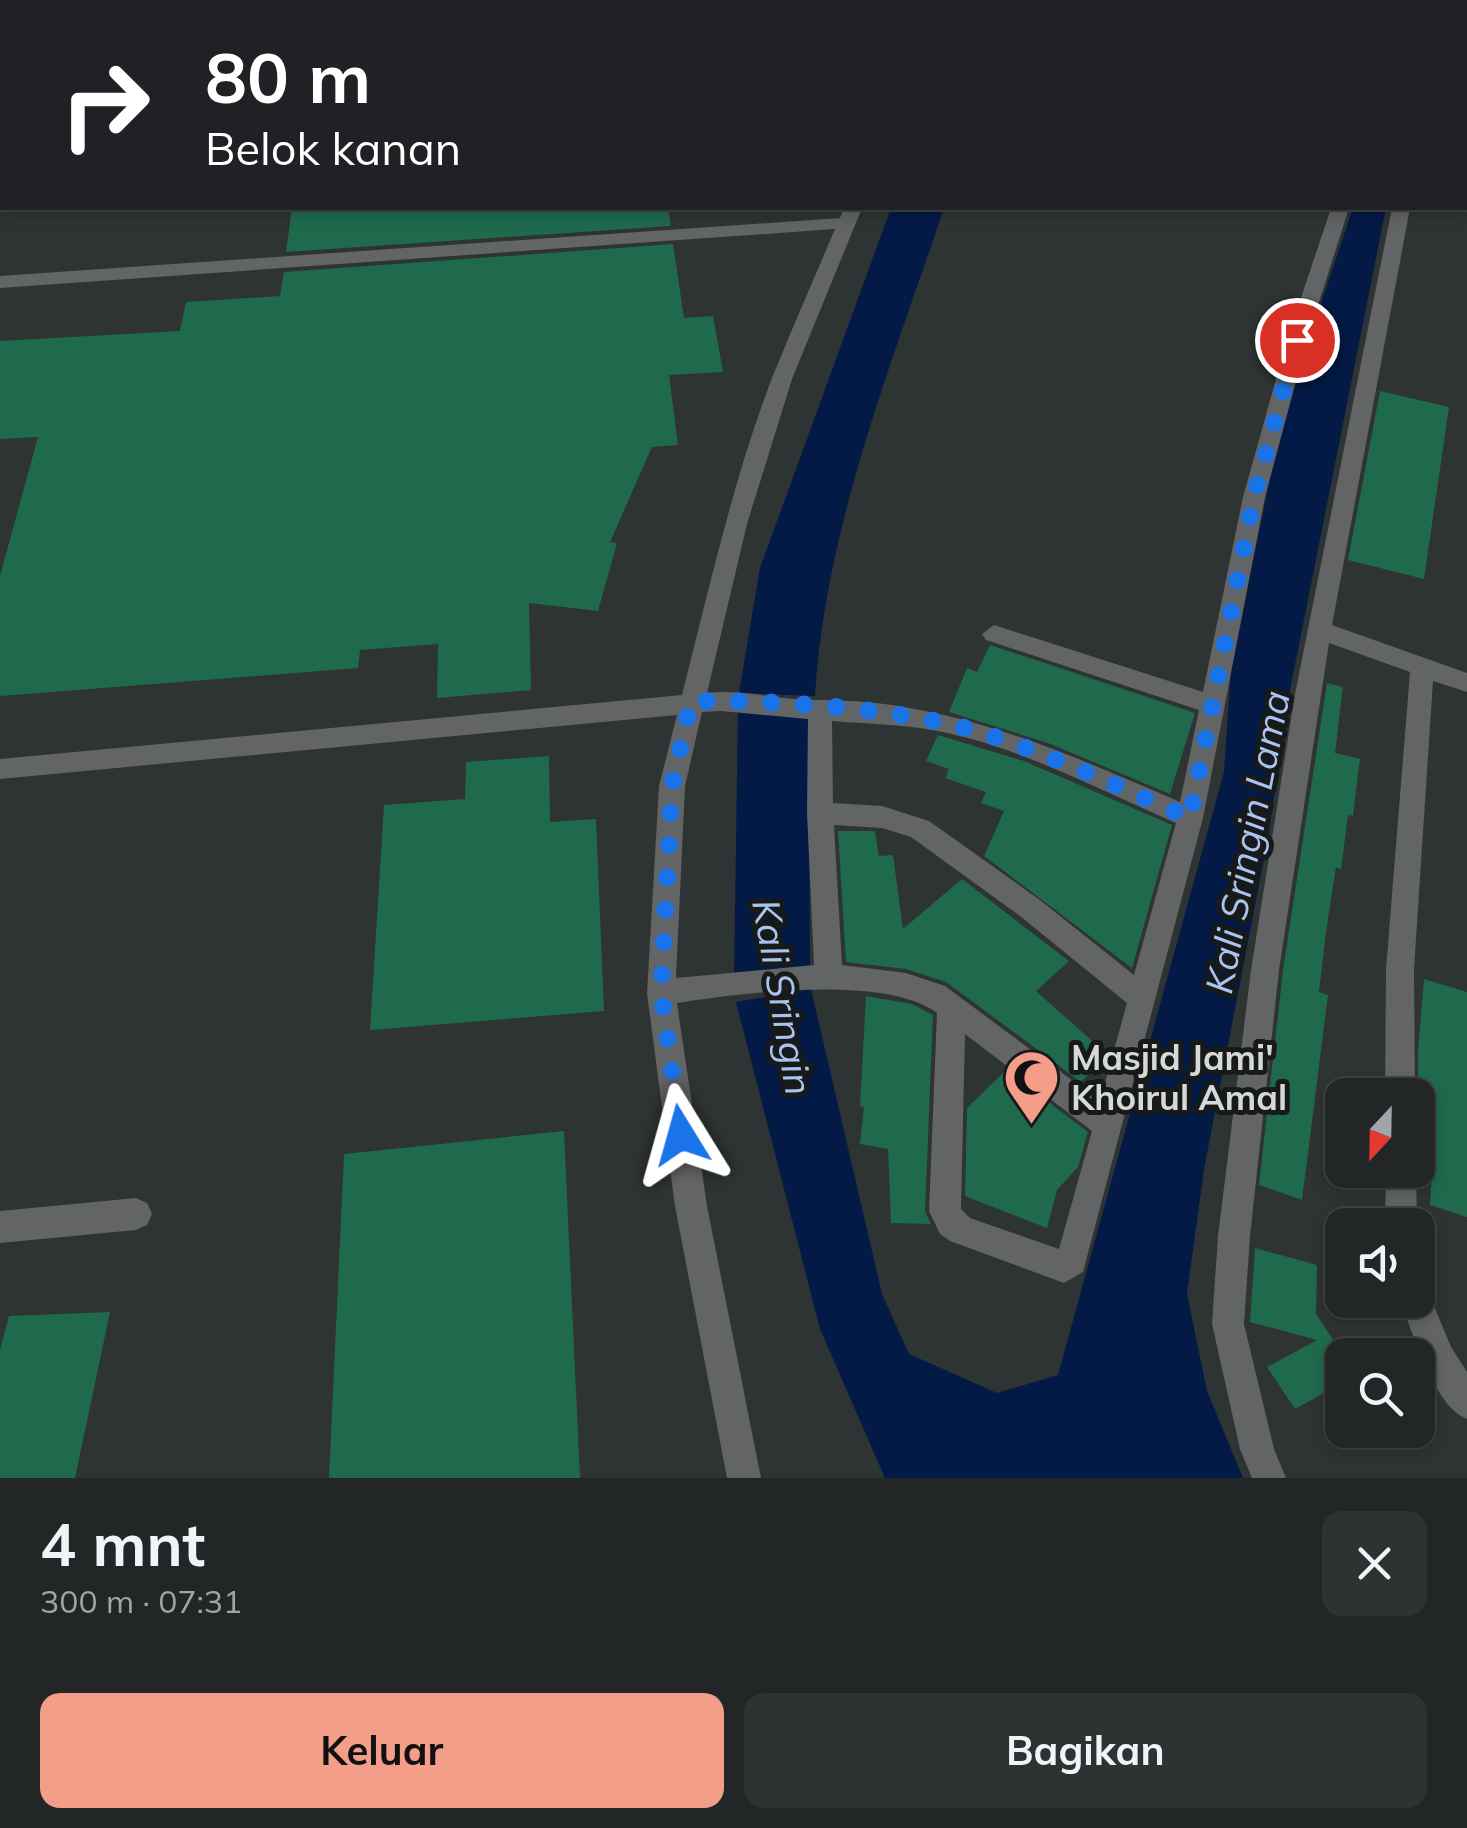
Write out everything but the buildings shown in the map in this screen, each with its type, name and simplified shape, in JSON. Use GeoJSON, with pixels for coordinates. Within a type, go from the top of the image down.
{"type":"FeatureCollection","features":[{"type":"Feature","properties":{"kind":"street"},"geometry":{"type":"LineString","coordinates":[[951,1010],[946,1211],[951,1223],[998,1245],[1064,1267],[1072,1261],[1190,818],[1254,497],[1297,340],[1339,210]]}},
{"type":"Feature","properties":{"kind":"street"},"geometry":{"type":"LineString","coordinates":[[1269,1478],[1257,1450],[1233,1356],[1229,1288],[1265,970],[1319,630],[1401,210]]}},
{"type":"Feature","properties":{"kind":"street"},"geometry":{"type":"LineString","coordinates":[[0,282],[849,215],[782,379],[736,524],[672,786],[676,991],[691,1206],[744,1478]]}},
{"type":"Feature","properties":{"kind":"street"},"geometry":{"type":"LineString","coordinates":[[1319,630],[1467,683]]}},
{"type":"Feature","properties":{"kind":"street"},"geometry":{"type":"LineString","coordinates":[[994,634],[1211,704]]}},
{"type":"Feature","properties":{"kind":"street"},"geometry":{"type":"LineString","coordinates":[[1400,1078],[1400,969],[1422,666]]}},
{"type":"Feature","properties":{"kind":"street"},"geometry":{"type":"LineString","coordinates":[[0,769],[721,700],[931,720],[977,731],[1036,751],[1190,818]]}},
{"type":"Feature","properties":{"kind":"street"},"geometry":{"type":"LineString","coordinates":[[815,708],[825,977]]}},
{"type":"Feature","properties":{"kind":"street"},"geometry":{"type":"LineString","coordinates":[[820,813],[882,816],[920,829],[1030,908],[1142,998]]}},
{"type":"Feature","properties":{"kind":"street"},"geometry":{"type":"LineString","coordinates":[[676,991],[825,977],[916,987],[934,995],[1108,1126]]}},
{"type":"Feature","properties":{"kind":"street"},"geometry":{"type":"LineString","coordinates":[[0,1227],[136,1214]]}},
{"type":"Feature","properties":{"kind":"street"},"geometry":{"type":"LineString","coordinates":[[1423,1318],[1439,1358],[1467,1402]]}},
{"type":"Feature","properties":{"kind":"water"},"geometry":{"type":"Polygon","coordinates":[[[890,210],[943,210],[846,509],[821,633],[815,696],[739,693],[760,568],[890,210]]]}},
{"type":"Feature","properties":{"kind":"water"},"geometry":{"type":"Polygon","coordinates":[[[1352,210],[1386,210],[1287,705],[1268,838],[1204,1169],[1187,1294],[1207,1391],[1243,1478],[885,1478],[820,1329],[736,1002],[811,989],[882,1294],[909,1354],[997,1393],[1058,1375],[1224,772],[1231,669],[1282,420],[1352,210]]]}},
{"type":"Feature","properties":{"kind":"water"},"geometry":{"type":"Polygon","coordinates":[[[738,710],[813,716],[809,792],[810,971],[734,978],[738,710]]]}},
{"type":"Feature","properties":{"kind":"place","name":"Masjid Jami' Khoirul Amal"},"geometry":{"type":"Point","coordinates":[1032,1126]}},
{"type":"Feature","properties":{"kind":"route"},"geometry":{"type":"LineString","coordinates":[[681,1135],[661,993],[672,786],[691,701],[810,707],[931,720],[1036,751],[1190,818],[1254,497],[1297,340]]}},
{"type":"Feature","properties":{"kind":"water label","name":"Kali Sringin Lama"},"geometry":{"type":"Point","coordinates":[1247,842]}},
{"type":"Feature","properties":{"kind":"water label","name":"Kali Sringin"},"geometry":{"type":"Point","coordinates":[783,997]}}]}
